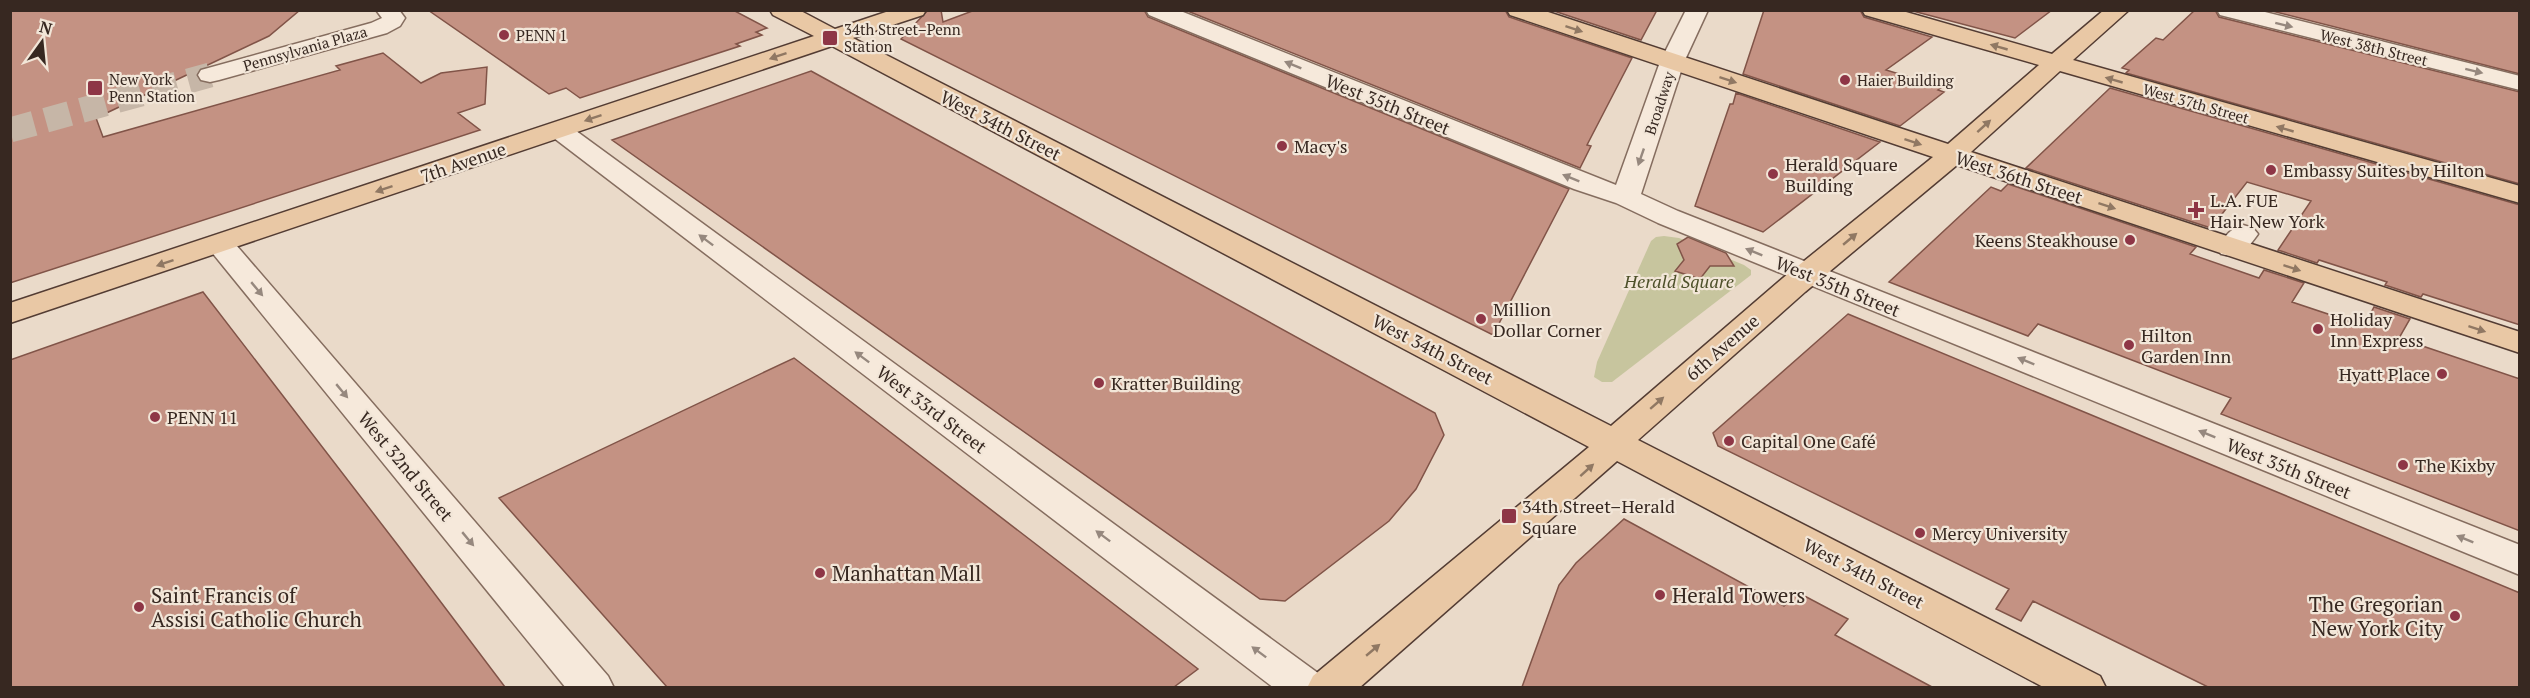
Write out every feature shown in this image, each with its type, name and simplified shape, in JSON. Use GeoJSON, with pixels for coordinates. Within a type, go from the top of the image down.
{"type":"FeatureCollection","features":[{"type":"Feature","properties":{"kind":"main road","name":"West 34th Street"},"geometry":{"type":"LineString","coordinates":[[781,10],[2084,687]]}},
{"type":"Feature","properties":{"kind":"main road","name":"7th Avenue"},"geometry":{"type":"LineString","coordinates":[[10,314],[915,10]]}},
{"type":"Feature","properties":{"kind":"main road","name":"West 36th Street"},"geometry":{"type":"LineString","coordinates":[[1518,10],[1952,155],[2238,241],[2520,343]]}},
{"type":"Feature","properties":{"kind":"main road","name":"West 37th Street"},"geometry":{"type":"LineString","coordinates":[[1873,10],[2520,195]]}},
{"type":"Feature","properties":{"kind":"main road","name":"6th Avenue"},"geometry":{"type":"LineString","coordinates":[[1329,687],[1587,471],[1638,418],[1952,155],[2118,10]]}},
{"type":"Feature","properties":{"kind":"street","name":"West 35th Street"},"geometry":{"type":"LineString","coordinates":[[1157,10],[1584,183],[1626,197],[1668,217],[2520,561]]}},
{"type":"Feature","properties":{"kind":"street","name":"Broadway"},"geometry":{"type":"LineString","coordinates":[[1626,197],[1672,62],[1697,10]]}},
{"type":"Feature","properties":{"kind":"street","name":"West 38th Street"},"geometry":{"type":"LineString","coordinates":[[2228,10],[2520,82]]}},
{"type":"Feature","properties":{"kind":"street","name":"Pennsylvania Plaza"},"geometry":{"type":"LineString","coordinates":[[210,75],[379,28],[394,18],[389,12]]}},
{"type":"Feature","properties":{"kind":"street","name":"West 33rd Street"},"geometry":{"type":"LineString","coordinates":[[559,130],[1306,687]]}},
{"type":"Feature","properties":{"kind":"street","name":"West 32nd Street"},"geometry":{"type":"LineString","coordinates":[[220,244],[592,687]]}},
{"type":"Feature","properties":{"kind":"green space","name":"Herald Square"},"geometry":{"type":"Polygon","coordinates":[[[1656,237],[1679,238],[1744,265],[1751,270],[1751,275],[1612,382],[1602,382],[1594,377],[1597,362],[1651,241],[1656,237]]]}},
{"type":"Feature","properties":{"kind":"building"},"geometry":{"type":"Polygon","coordinates":[[[10,10],[300,10],[269,36],[96,118],[103,137],[340,70],[336,66],[383,53],[421,83],[441,73],[487,67],[485,104],[458,113],[480,130],[10,283],[10,10]]]}},
{"type":"Feature","properties":{"kind":"building"},"geometry":{"type":"Polygon","coordinates":[[[428,10],[733,10],[767,28],[756,32],[762,35],[736,44],[740,46],[580,98],[566,88],[549,94],[428,10]]]}},
{"type":"Feature","properties":{"kind":"building","name":"Macy's"},"geometry":{"type":"Polygon","coordinates":[[[928,10],[941,10],[943,22],[975,10],[1144,10],[1148,17],[1569,189],[1493,335],[901,39],[928,10]]]}},
{"type":"Feature","properties":{"kind":"building"},"geometry":{"type":"Polygon","coordinates":[[[1185,10],[1505,10],[1509,17],[1632,58],[1587,145],[1591,146],[1580,168],[1185,10]]]}},
{"type":"Feature","properties":{"kind":"building"},"geometry":{"type":"Polygon","coordinates":[[[1551,10],[1657,10],[1641,40],[1551,10]]]}},
{"type":"Feature","properties":{"kind":"building"},"geometry":{"type":"Polygon","coordinates":[[[1764,10],[1860,10],[1864,17],[1932,37],[1886,70],[1942,87],[1938,90],[1944,92],[1900,126],[1743,74],[1764,10]]]}},
{"type":"Feature","properties":{"kind":"building"},"geometry":{"type":"Polygon","coordinates":[[[1909,10],[2052,10],[2015,38],[1909,10]]]}},
{"type":"Feature","properties":{"kind":"building"},"geometry":{"type":"Polygon","coordinates":[[[2195,10],[2215,10],[2219,17],[2520,92],[2520,184],[2126,73],[2129,70],[2122,68],[2156,38],[2163,40],[2195,10]]]}},
{"type":"Feature","properties":{"kind":"building"},"geometry":{"type":"Polygon","coordinates":[[[2268,10],[2520,10],[2520,74],[2268,10]]]}},
{"type":"Feature","properties":{"kind":"building"},"geometry":{"type":"Polygon","coordinates":[[[811,71],[1435,413],[1444,435],[1416,489],[1389,521],[1285,601],[1260,599],[612,140],[811,71]]]}},
{"type":"Feature","properties":{"kind":"building"},"geometry":{"type":"Polygon","coordinates":[[[2110,88],[2520,205],[2520,325],[2423,294],[2421,297],[2385,285],[2387,282],[2319,260],[2317,263],[2278,250],[2311,201],[2247,182],[2211,228],[2026,168],[2110,88]]]}},
{"type":"Feature","properties":{"kind":"building","name":"Herald Square Building"},"geometry":{"type":"Polygon","coordinates":[[[1736,93],[1880,142],[1763,232],[1695,206],[1730,104],[1733,104],[1736,93]]]}},
{"type":"Feature","properties":{"kind":"building"},"geometry":{"type":"Polygon","coordinates":[[[2008,184],[2196,247],[2190,254],[2259,278],[2264,270],[2304,283],[2292,302],[2364,326],[2374,307],[2410,319],[2399,338],[2520,379],[2520,531],[2221,414],[2231,398],[2038,324],[2028,336],[1889,282],[1991,187],[2001,191],[2008,184]]]}},
{"type":"Feature","properties":{"kind":"building"},"geometry":{"type":"Polygon","coordinates":[[[1688,237],[1726,253],[1734,266],[1710,266],[1700,279],[1675,271],[1684,260],[1677,244],[1688,237]]]}},
{"type":"Feature","properties":{"kind":"building"},"geometry":{"type":"Polygon","coordinates":[[[203,292],[505,687],[10,687],[10,360],[203,292]]]}},
{"type":"Feature","properties":{"kind":"building"},"geometry":{"type":"Polygon","coordinates":[[[1848,314],[2520,593],[2520,687],[2208,687],[2033,601],[2021,621],[1996,609],[2009,589],[1718,446],[1713,433],[1848,314]]]}},
{"type":"Feature","properties":{"kind":"building","name":"Manhattan Mall"},"geometry":{"type":"Polygon","coordinates":[[[794,358],[1198,669],[1174,687],[667,687],[499,498],[794,358]]]}},
{"type":"Feature","properties":{"kind":"building","name":"Herald Towers"},"geometry":{"type":"Polygon","coordinates":[[[1624,519],[1784,606],[1797,592],[1848,619],[1835,635],[1932,687],[1522,687],[1559,585],[1576,563],[1624,519]]]}},
{"type":"Feature","properties":{"kind":"tunnel"},"geometry":{"type":"LineString","coordinates":[[10,130],[210,75]]}},
{"type":"Feature","properties":{"kind":"place","name":"PENN 1"},"geometry":{"type":"Point","coordinates":[504,35]}},
{"type":"Feature","properties":{"kind":"place","name":"34th Street–Penn Station"},"geometry":{"type":"Point","coordinates":[830,38]}},
{"type":"Feature","properties":{"kind":"place","name":"Haier Building"},"geometry":{"type":"Point","coordinates":[1845,80]}},
{"type":"Feature","properties":{"kind":"place","name":"New York Penn Station"},"geometry":{"type":"Point","coordinates":[95,88]}},
{"type":"Feature","properties":{"kind":"place","name":"Macy's"},"geometry":{"type":"Point","coordinates":[1282,146]}},
{"type":"Feature","properties":{"kind":"place","name":"Embassy Suites by Hilton"},"geometry":{"type":"Point","coordinates":[2271,170]}},
{"type":"Feature","properties":{"kind":"place","name":"Herald Square Building"},"geometry":{"type":"Point","coordinates":[1773,174]}},
{"type":"Feature","properties":{"kind":"place","name":"L.A. FUE Hair New York"},"geometry":{"type":"Point","coordinates":[2196,210]}},
{"type":"Feature","properties":{"kind":"place","name":"Keens Steakhouse"},"geometry":{"type":"Point","coordinates":[2130,240]}},
{"type":"Feature","properties":{"kind":"place","name":"Million Dollar Corner"},"geometry":{"type":"Point","coordinates":[1481,319]}},
{"type":"Feature","properties":{"kind":"place","name":"Holiday Inn Express"},"geometry":{"type":"Point","coordinates":[2318,329]}},
{"type":"Feature","properties":{"kind":"place","name":"Hilton Garden Inn"},"geometry":{"type":"Point","coordinates":[2129,345]}},
{"type":"Feature","properties":{"kind":"place","name":"Hyatt Place"},"geometry":{"type":"Point","coordinates":[2442,374]}},
{"type":"Feature","properties":{"kind":"place","name":"Kratter Building"},"geometry":{"type":"Point","coordinates":[1099,383]}},
{"type":"Feature","properties":{"kind":"place","name":"PENN 11"},"geometry":{"type":"Point","coordinates":[155,417]}},
{"type":"Feature","properties":{"kind":"place","name":"Capital One Café"},"geometry":{"type":"Point","coordinates":[1729,441]}},
{"type":"Feature","properties":{"kind":"place","name":"The Kixby"},"geometry":{"type":"Point","coordinates":[2403,465]}},
{"type":"Feature","properties":{"kind":"place","name":"34th Street–Herald Square"},"geometry":{"type":"Point","coordinates":[1509,516]}},
{"type":"Feature","properties":{"kind":"place","name":"Mercy University"},"geometry":{"type":"Point","coordinates":[1920,533]}},
{"type":"Feature","properties":{"kind":"place","name":"Manhattan Mall"},"geometry":{"type":"Point","coordinates":[820,573]}},
{"type":"Feature","properties":{"kind":"place","name":"Herald Towers"},"geometry":{"type":"Point","coordinates":[1660,595]}},
{"type":"Feature","properties":{"kind":"place","name":"Saint Francis of Assisi Catholic Church"},"geometry":{"type":"Point","coordinates":[139,607]}},
{"type":"Feature","properties":{"kind":"place","name":"The Gregorian New York City"},"geometry":{"type":"Point","coordinates":[2455,616]}}]}
